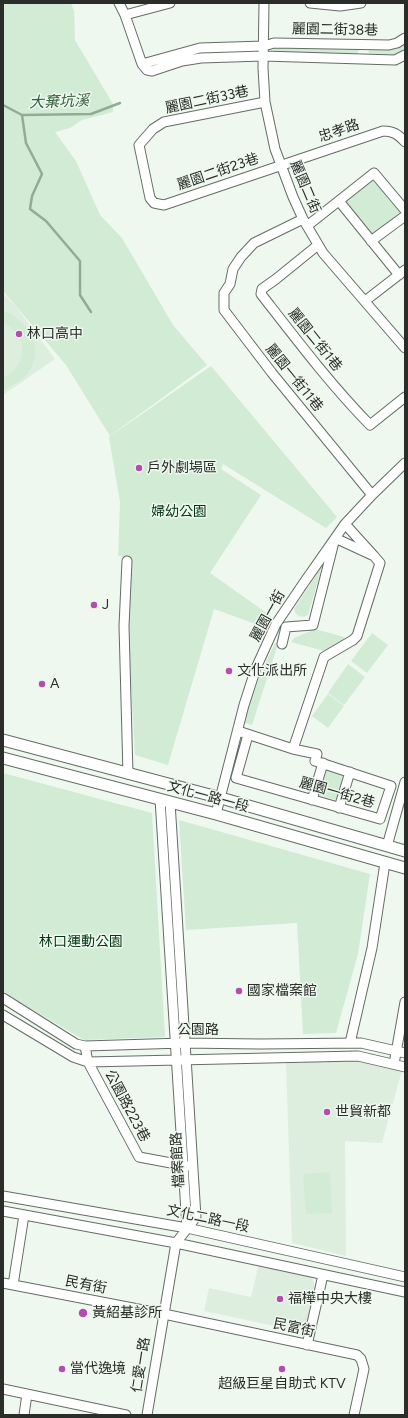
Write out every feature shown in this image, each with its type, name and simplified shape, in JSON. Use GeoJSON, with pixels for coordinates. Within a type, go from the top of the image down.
{"type":"FeatureCollection","features":[{"type":"Feature","properties":{"kind":"main road","name":"文化一路一段"},"geometry":{"type":"LineString","coordinates":[[3,740],[221,798],[405,851]]}},
{"type":"Feature","properties":{"kind":"main road","name":"文化一路一段"},"geometry":{"type":"LineString","coordinates":[[3,758],[216,814],[405,868]]}},
{"type":"Feature","properties":{"kind":"street"},"geometry":{"type":"LineString","coordinates":[[119,3],[142,64]]}},
{"type":"Feature","properties":{"kind":"street"},"geometry":{"type":"LineString","coordinates":[[124,15],[170,3]]}},
{"type":"Feature","properties":{"kind":"street","name":"麗園二街"},"geometry":{"type":"LineString","coordinates":[[264,3],[263,56],[265,102],[280,166],[305,223],[323,253],[405,348]]}},
{"type":"Feature","properties":{"kind":"street"},"geometry":{"type":"LineString","coordinates":[[310,3],[340,6],[361,3]]}},
{"type":"Feature","properties":{"kind":"street","name":"麗園二街38巷"},"geometry":{"type":"LineString","coordinates":[[405,38],[393,44],[274,43],[264,46],[252,45],[233,48],[200,48],[142,64],[144,69],[152,70],[190,59],[263,56],[394,60],[405,55]]}},
{"type":"Feature","properties":{"kind":"street"},"geometry":{"type":"LineString","coordinates":[[362,58],[363,44]]}},
{"type":"Feature","properties":{"kind":"street"},"geometry":{"type":"LineString","coordinates":[[233,48],[233,58]]}},
{"type":"Feature","properties":{"kind":"street","name":"麗園二街33巷"},"geometry":{"type":"LineString","coordinates":[[164,205],[154,203],[150,198],[139,146],[152,128],[164,122],[265,102]]}},
{"type":"Feature","properties":{"kind":"street","name":"忠孝路"},"geometry":{"type":"LineString","coordinates":[[280,166],[382,131],[389,131],[397,134],[405,142]]}},
{"type":"Feature","properties":{"kind":"street","name":"麗園二街23巷"},"geometry":{"type":"LineString","coordinates":[[164,205],[280,166]]}},
{"type":"Feature","properties":{"kind":"street","name":"麗園一街11巷"},"geometry":{"type":"LineString","coordinates":[[372,495],[272,373],[224,310],[224,293],[230,284],[233,269],[241,257],[254,243],[305,223],[339,201],[374,173],[405,210]]}},
{"type":"Feature","properties":{"kind":"street"},"geometry":{"type":"LineString","coordinates":[[339,201],[371,241],[402,273],[365,301]]}},
{"type":"Feature","properties":{"kind":"street"},"geometry":{"type":"LineString","coordinates":[[371,241],[405,216]]}},
{"type":"Feature","properties":{"kind":"street","name":"麗園二街1巷"},"geometry":{"type":"LineString","coordinates":[[318,245],[262,289],[261,294],[311,359],[346,400],[370,425],[405,397]]}},
{"type":"Feature","properties":{"kind":"street","name":"麗園一街"},"geometry":{"type":"LineString","coordinates":[[216,814],[256,668],[276,624],[345,524],[405,463]]}},
{"type":"Feature","properties":{"kind":"street"},"geometry":{"type":"LineString","coordinates":[[293,749],[324,657],[353,640],[357,636],[380,563],[345,524]]}},
{"type":"Feature","properties":{"kind":"street"},"geometry":{"type":"LineString","coordinates":[[282,644],[286,627],[313,625],[335,538],[374,556]]}},
{"type":"Feature","properties":{"kind":"street"},"geometry":{"type":"LineString","coordinates":[[127,561],[124,626],[128,774]]}},
{"type":"Feature","properties":{"kind":"street","name":"麗園一街2巷"},"geometry":{"type":"LineString","coordinates":[[238,731],[293,749],[317,754],[315,761],[391,786],[380,819],[236,778],[248,735]]}},
{"type":"Feature","properties":{"kind":"street"},"geometry":{"type":"LineString","coordinates":[[312,800],[323,764]]}},
{"type":"Feature","properties":{"kind":"street"},"geometry":{"type":"LineString","coordinates":[[339,808],[350,772]]}},
{"type":"Feature","properties":{"kind":"street"},"geometry":{"type":"LineString","coordinates":[[387,846],[405,782]]}},
{"type":"Feature","properties":{"kind":"street","name":"檔案館路"},"geometry":{"type":"LineString","coordinates":[[165,801],[185,1043],[196,1217],[187,1228]]}},
{"type":"Feature","properties":{"kind":"street","name":"檔案館路"},"geometry":{"type":"LineString","coordinates":[[165,801],[175,1044],[187,1228]]}},
{"type":"Feature","properties":{"kind":"street"},"geometry":{"type":"LineString","coordinates":[[350,1043],[372,948],[385,863]]}},
{"type":"Feature","properties":{"kind":"street"},"geometry":{"type":"LineString","coordinates":[[7,1001],[4,1016],[73,1057],[88,1062],[358,1056],[405,1067]]}},
{"type":"Feature","properties":{"kind":"street","name":"公園路"},"geometry":{"type":"LineString","coordinates":[[7,1001],[76,1044],[85,1046],[185,1043],[361,1043],[400,1052]]}},
{"type":"Feature","properties":{"kind":"street"},"geometry":{"type":"LineString","coordinates":[[394,1064],[400,1052],[405,1002]]}},
{"type":"Feature","properties":{"kind":"street"},"geometry":{"type":"LineString","coordinates":[[358,1056],[361,1043]]}},
{"type":"Feature","properties":{"kind":"street"},"geometry":{"type":"LineString","coordinates":[[85,1046],[88,1062]]}},
{"type":"Feature","properties":{"kind":"street","name":"公園路223巷"},"geometry":{"type":"LineString","coordinates":[[88,1062],[139,1157],[193,1166]]}},
{"type":"Feature","properties":{"kind":"street","name":"文化二路一段"},"geometry":{"type":"LineString","coordinates":[[3,1196],[187,1228],[405,1277]]}},
{"type":"Feature","properties":{"kind":"street"},"geometry":{"type":"LineString","coordinates":[[3,1211],[176,1242],[405,1292]]}},
{"type":"Feature","properties":{"kind":"street"},"geometry":{"type":"LineString","coordinates":[[13,1285],[24,1215]]}},
{"type":"Feature","properties":{"kind":"street","name":"仁愛一路"},"geometry":{"type":"LineString","coordinates":[[148,1415],[176,1242],[187,1228]]}},
{"type":"Feature","properties":{"kind":"street"},"geometry":{"type":"LineString","coordinates":[[307,1345],[323,1274]]}},
{"type":"Feature","properties":{"kind":"street","name":"民有街"},"geometry":{"type":"LineString","coordinates":[[3,1283],[164,1314]]}},
{"type":"Feature","properties":{"kind":"street","name":"民富街"},"geometry":{"type":"LineString","coordinates":[[164,1314],[357,1355],[361,1359],[364,1369],[354,1415]]}},
{"type":"Feature","properties":{"kind":"street"},"geometry":{"type":"LineString","coordinates":[[3,1390],[126,1415]]}},
{"type":"Feature","properties":{"kind":"street"},"geometry":{"type":"LineString","coordinates":[[24,1415],[28,1394]]}},
{"type":"Feature","properties":{"kind":"shaded area","name":"林口高中"},"geometry":{"type":"Polygon","coordinates":[[[3,293],[17,308],[55,359],[3,395],[3,293]]]}},
{"type":"Feature","properties":{"kind":"shaded area","name":"世貿新都"},"geometry":{"type":"Polygon","coordinates":[[[358,1060],[402,1070],[382,1143],[345,1141],[346,1256],[292,1243],[286,1063],[358,1060]]]}},
{"type":"Feature","properties":{"kind":"shaded area","name":"福樺中央大樓"},"geometry":{"type":"Polygon","coordinates":[[[259,1264],[310,1275],[312,1277],[314,1288],[307,1325],[303,1329],[298,1331],[204,1311],[209,1288],[251,1297],[259,1264]]]}},
{"type":"Feature","properties":{"kind":"green space"},"geometry":{"type":"Polygon","coordinates":[[[3,3],[71,3],[74,11],[75,40],[113,104],[113,112],[82,120],[70,128],[55,132],[76,161],[100,215],[122,238],[173,325],[207,365],[110,436],[66,365],[3,291],[3,3]]]}},
{"type":"Feature","properties":{"kind":"green space"},"geometry":{"type":"Polygon","coordinates":[[[405,41],[405,52],[395,56],[370,55],[368,50],[372,47],[405,41]]]}},
{"type":"Feature","properties":{"kind":"green space"},"geometry":{"type":"Polygon","coordinates":[[[273,48],[356,48],[358,53],[355,56],[275,54],[273,48]]]}},
{"type":"Feature","properties":{"kind":"green space"},"geometry":{"type":"Polygon","coordinates":[[[375,177],[402,211],[372,235],[345,201],[375,177]]]}},
{"type":"Feature","properties":{"kind":"green space"},"geometry":{"type":"Polygon","coordinates":[[[3,311],[19,320],[26,327],[31,334],[35,352],[34,361],[30,370],[18,382],[3,391],[3,378],[16,368],[21,360],[22,347],[18,335],[9,326],[3,323],[3,311]]]}},
{"type":"Feature","properties":{"kind":"green space","name":"婦幼公園"},"geometry":{"type":"Polygon","coordinates":[[[211,366],[337,517],[326,528],[223,464],[221,469],[261,495],[210,573],[271,616],[264,627],[214,609],[168,765],[135,755],[128,633],[131,558],[118,556],[120,502],[109,437],[211,366]]]}},
{"type":"Feature","properties":{"kind":"green space"},"geometry":{"type":"Polygon","coordinates":[[[322,566],[308,615],[299,616],[296,614],[294,609],[322,566]]]}},
{"type":"Feature","properties":{"kind":"green space"},"geometry":{"type":"Polygon","coordinates":[[[315,629],[344,637],[345,640],[324,651],[291,642],[294,638],[315,629]]]}},
{"type":"Feature","properties":{"kind":"green space"},"geometry":{"type":"Polygon","coordinates":[[[372,633],[388,645],[367,673],[351,661],[372,633]]]}},
{"type":"Feature","properties":{"kind":"green space"},"geometry":{"type":"Polygon","coordinates":[[[275,643],[278,644],[252,725],[245,723],[243,721],[263,668],[275,643]]]}},
{"type":"Feature","properties":{"kind":"green space"},"geometry":{"type":"Polygon","coordinates":[[[348,664],[365,677],[344,705],[328,693],[348,664]]]}},
{"type":"Feature","properties":{"kind":"green space"},"geometry":{"type":"Polygon","coordinates":[[[328,694],[344,706],[328,728],[312,716],[328,694]]]}},
{"type":"Feature","properties":{"kind":"green space"},"geometry":{"type":"Polygon","coordinates":[[[325,768],[344,773],[336,800],[317,795],[325,768]]]}},
{"type":"Feature","properties":{"kind":"green space","name":"林口運動公園"},"geometry":{"type":"Polygon","coordinates":[[[3,773],[152,813],[165,1037],[84,1040],[3,991],[3,773]]]}},
{"type":"Feature","properties":{"kind":"green space"},"geometry":{"type":"Polygon","coordinates":[[[179,820],[370,874],[358,954],[336,1033],[303,1034],[297,923],[186,930],[179,820]]]}},
{"type":"Feature","properties":{"kind":"green space"},"geometry":{"type":"Polygon","coordinates":[[[330,1172],[332,1213],[306,1214],[303,1174],[330,1172]]]}},
{"type":"Feature","properties":{"kind":"waterway","name":"大棄坑溪"},"geometry":{"type":"LineString","coordinates":[[22,115],[91,114],[120,103]]}},
{"type":"Feature","properties":{"kind":"waterway"},"geometry":{"type":"LineString","coordinates":[[3,105],[22,115],[26,143],[42,174],[32,196],[30,209],[46,221],[80,261],[80,295],[91,312]]}},
{"type":"Feature","properties":{"kind":"place","name":"林口高中"},"geometry":{"type":"Point","coordinates":[19,334]}},
{"type":"Feature","properties":{"kind":"place","name":"戶外劇場區"},"geometry":{"type":"Point","coordinates":[139,468]}},
{"type":"Feature","properties":{"kind":"place","name":"J"},"geometry":{"type":"Point","coordinates":[94,605]}},
{"type":"Feature","properties":{"kind":"place","name":"文化派出所"},"geometry":{"type":"Point","coordinates":[229,671]}},
{"type":"Feature","properties":{"kind":"place","name":"A"},"geometry":{"type":"Point","coordinates":[42,684]}},
{"type":"Feature","properties":{"kind":"place","name":"國家檔案館"},"geometry":{"type":"Point","coordinates":[239,991]}},
{"type":"Feature","properties":{"kind":"place","name":"世貿新都"},"geometry":{"type":"Point","coordinates":[327,1112]}},
{"type":"Feature","properties":{"kind":"place","name":"福樺中央大樓"},"geometry":{"type":"Point","coordinates":[280,1299]}},
{"type":"Feature","properties":{"kind":"place","name":"黃紹基診所"},"geometry":{"type":"Point","coordinates":[83,1313]}},
{"type":"Feature","properties":{"kind":"place","name":"當代逸境"},"geometry":{"type":"Point","coordinates":[62,1369]}},
{"type":"Feature","properties":{"kind":"place","name":"超級巨星自助式 KTV"},"geometry":{"type":"Point","coordinates":[282,1369]}}]}
